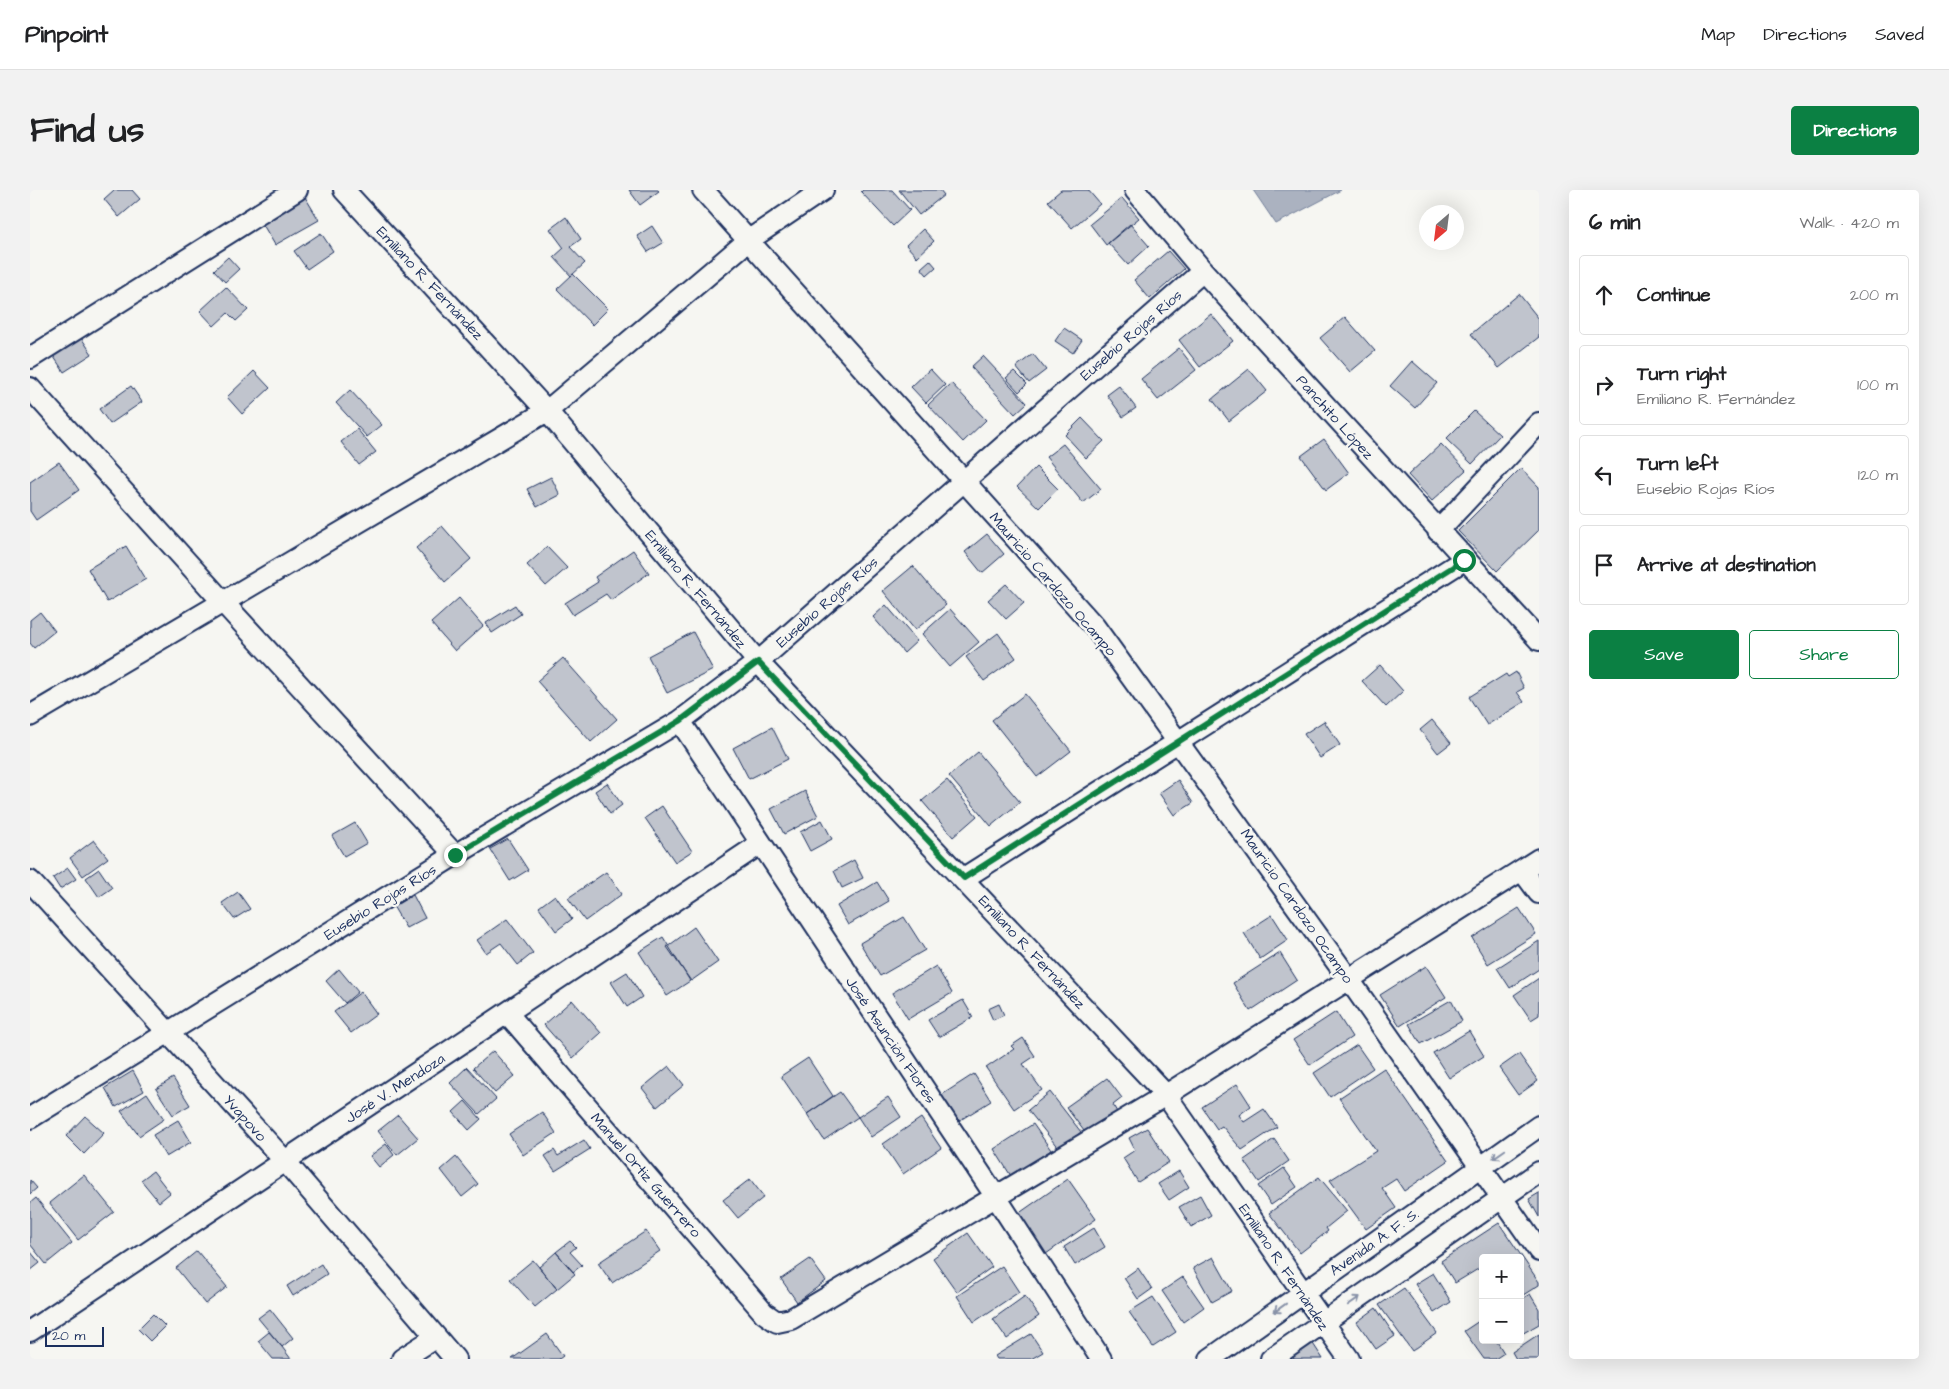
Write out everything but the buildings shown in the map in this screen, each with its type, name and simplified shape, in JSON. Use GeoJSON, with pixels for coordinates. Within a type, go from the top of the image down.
{"type":"FeatureCollection","features":[{"type":"Feature","properties":{"kind":"street"},"geometry":{"type":"LineString","coordinates":[[30,358],[297,190]]}},
{"type":"Feature","properties":{"kind":"street","name":"Emiliano R. Fernández"},"geometry":{"type":"LineString","coordinates":[[344,190],[547,411],[758,662],[964,878],[1166,1095],[1322,1323],[1349,1359]]}},
{"type":"Feature","properties":{"kind":"street","name":"Mauricio Cardozo Ocampo"},"geometry":{"type":"LineString","coordinates":[[703,190],[1095,627],[1179,740],[1539,1252]]}},
{"type":"Feature","properties":{"kind":"street"},"geometry":{"type":"LineString","coordinates":[[30,716],[547,411],[749,240],[823,190]]}},
{"type":"Feature","properties":{"kind":"street","name":"Panchito López"},"geometry":{"type":"LineString","coordinates":[[1135,190],[1204,271],[1464,560],[1539,640]]}},
{"type":"Feature","properties":{"kind":"street","name":"Eusebio Rojas Ríos"},"geometry":{"type":"LineString","coordinates":[[30,1118],[455,855],[680,721],[758,662],[1204,271]]}},
{"type":"Feature","properties":{"kind":"street"},"geometry":{"type":"LineString","coordinates":[[30,388],[455,855]]}},
{"type":"Feature","properties":{"kind":"street"},"geometry":{"type":"LineString","coordinates":[[1438,531],[1539,423]]}},
{"type":"Feature","properties":{"kind":"street"},"geometry":{"type":"LineString","coordinates":[[964,878],[1464,560]]}},
{"type":"Feature","properties":{"kind":"street","name":"José Asunción Flores"},"geometry":{"type":"LineString","coordinates":[[680,721],[996,1197],[1101,1359]]}},
{"type":"Feature","properties":{"kind":"street","name":"José V. Mendoza"},"geometry":{"type":"LineString","coordinates":[[30,1331],[284,1160],[508,1014],[760,844]]}},
{"type":"Feature","properties":{"kind":"street"},"geometry":{"type":"LineString","coordinates":[[996,1197],[1166,1095],[1348,978],[1539,859]]}},
{"type":"Feature","properties":{"kind":"street"},"geometry":{"type":"LineString","coordinates":[[1522,870],[1539,893]]}},
{"type":"Feature","properties":{"kind":"street","name":"Yvapovo"},"geometry":{"type":"LineString","coordinates":[[30,881],[284,1160],[455,1359]]}},
{"type":"Feature","properties":{"kind":"street","name":"Manuel Ortiz Guerrero"},"geometry":{"type":"LineString","coordinates":[[508,1014],[764,1313],[777,1322],[791,1319],[996,1197]]}},
{"type":"Feature","properties":{"kind":"street","name":"Avenida A. F. S."},"geometry":{"type":"LineString","coordinates":[[1210,1359],[1539,1126]]}},
{"type":"Feature","properties":{"kind":"street"},"geometry":{"type":"LineString","coordinates":[[1271,1359],[1539,1172]]}},
{"type":"Feature","properties":{"kind":"street"},"geometry":{"type":"LineString","coordinates":[[402,1359],[436,1336]]}},
{"type":"Feature","properties":{"kind":"shaded area"},"geometry":{"type":"Polygon","coordinates":[[[1253,190],[1341,190],[1276,224],[1253,190]]]}},
{"type":"Feature","properties":{"kind":"route"},"geometry":{"type":"LineString","coordinates":[[455,855],[680,721],[758,662],[964,878],[1464,560]]}}]}
